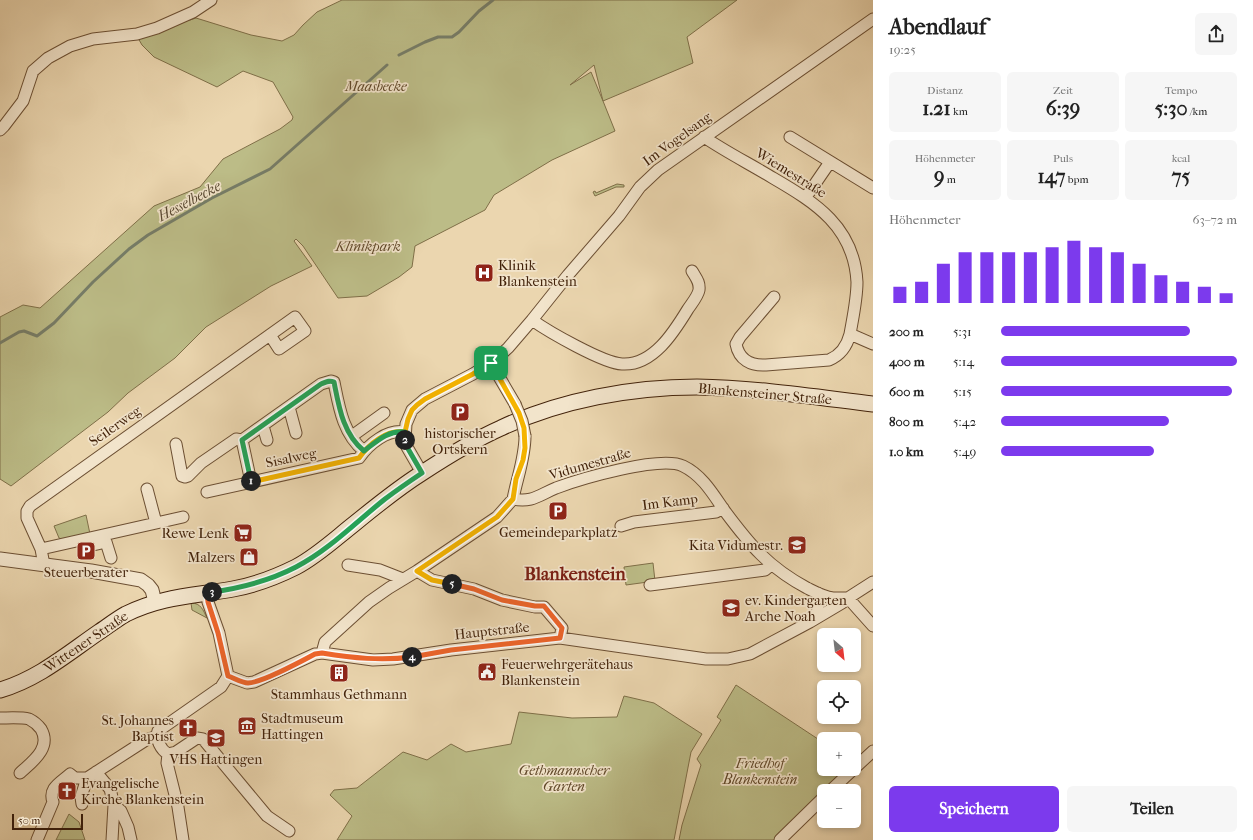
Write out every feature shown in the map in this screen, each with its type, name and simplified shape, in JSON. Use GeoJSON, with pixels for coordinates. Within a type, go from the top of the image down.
{"type":"FeatureCollection","features":[{"type":"Feature","properties":{"kind":"main road","name":"Blankensteiner Straße"},"geometry":{"type":"LineString","coordinates":[[207,593],[258,582],[275,577],[296,567],[326,547],[386,498],[422,473],[465,447],[503,427],[551,409],[612,394],[671,388],[720,388],[792,394],[873,404]]}},
{"type":"Feature","properties":{"kind":"main road","name":"Wittener Straße"},"geometry":{"type":"LineString","coordinates":[[0,690],[33,677],[125,614],[155,602],[185,595],[207,593]]}},
{"type":"Feature","properties":{"kind":"street"},"geometry":{"type":"LineString","coordinates":[[0,130],[23,101],[33,71],[48,58],[70,46],[93,39],[137,34],[157,28],[193,12],[210,0]]}},
{"type":"Feature","properties":{"kind":"street","name":"Im Vogelsang"},"geometry":{"type":"LineString","coordinates":[[422,473],[407,447],[405,432],[412,410],[425,399],[491,363],[511,345],[568,275],[619,216],[646,181],[669,162],[704,137],[873,19]]}},
{"type":"Feature","properties":{"kind":"street","name":"Wiemestraße"},"geometry":{"type":"LineString","coordinates":[[704,137],[806,197],[831,219],[844,239],[851,255],[856,273],[857,289],[850,334]]}},
{"type":"Feature","properties":{"kind":"street"},"geometry":{"type":"LineString","coordinates":[[790,137],[873,188]]}},
{"type":"Feature","properties":{"kind":"street"},"geometry":{"type":"LineString","coordinates":[[806,197],[830,162]]}},
{"type":"Feature","properties":{"kind":"street"},"geometry":{"type":"LineString","coordinates":[[532,320],[547,330],[604,359],[621,364],[637,364],[650,357],[675,331],[699,292],[699,281],[692,271]]}},
{"type":"Feature","properties":{"kind":"street"},"geometry":{"type":"LineString","coordinates":[[774,297],[740,337],[736,344],[739,353],[749,363],[766,365],[829,360],[836,357],[841,352],[848,343],[850,334],[873,344]]}},
{"type":"Feature","properties":{"kind":"street","name":"Seilerweg"},"geometry":{"type":"LineString","coordinates":[[44,565],[41,549],[27,518],[27,512],[30,506],[270,335]]}},
{"type":"Feature","properties":{"kind":"street"},"geometry":{"type":"LineString","coordinates":[[322,653],[325,642],[369,602],[497,517],[513,499],[516,479],[523,460],[525,436],[522,421],[515,404],[491,363]]}},
{"type":"Feature","properties":{"kind":"street"},"geometry":{"type":"LineString","coordinates":[[176,444],[182,476],[185,477],[188,476],[201,463],[236,439],[242,440],[321,384],[331,381],[334,382],[343,422],[359,447],[362,455],[389,433],[405,432]]}},
{"type":"Feature","properties":{"kind":"street"},"geometry":{"type":"LineString","coordinates":[[289,407],[296,433]]}},
{"type":"Feature","properties":{"kind":"street"},"geometry":{"type":"LineString","coordinates":[[352,436],[384,413]]}},
{"type":"Feature","properties":{"kind":"street"},"geometry":{"type":"LineString","coordinates":[[263,426],[267,440]]}},
{"type":"Feature","properties":{"kind":"street"},"geometry":{"type":"LineString","coordinates":[[242,440],[251,482]]}},
{"type":"Feature","properties":{"kind":"street","name":"Sisalweg"},"geometry":{"type":"LineString","coordinates":[[207,492],[362,455]]}},
{"type":"Feature","properties":{"kind":"street","name":"Vidumestraße"},"geometry":{"type":"LineString","coordinates":[[513,499],[524,501],[572,483],[642,465],[666,463],[681,465],[701,479],[744,537],[771,565],[793,580],[818,593],[832,598],[848,598]]}},
{"type":"Feature","properties":{"kind":"street"},"geometry":{"type":"LineString","coordinates":[[147,489],[156,523]]}},
{"type":"Feature","properties":{"kind":"street","name":"Im Kamp"},"geometry":{"type":"LineString","coordinates":[[621,526],[634,522],[716,512],[723,508]]}},
{"type":"Feature","properties":{"kind":"street"},"geometry":{"type":"LineString","coordinates":[[41,549],[183,517]]}},
{"type":"Feature","properties":{"kind":"street"},"geometry":{"type":"LineString","coordinates":[[41,549],[63,551],[106,542],[110,558]]}},
{"type":"Feature","properties":{"kind":"street"},"geometry":{"type":"LineString","coordinates":[[0,559],[141,580],[152,590],[155,602]]}},
{"type":"Feature","properties":{"kind":"street"},"geometry":{"type":"LineString","coordinates":[[348,565],[380,570],[403,579]]}},
{"type":"Feature","properties":{"kind":"street"},"geometry":{"type":"LineString","coordinates":[[650,585],[765,570],[771,565]]}},
{"type":"Feature","properties":{"kind":"street"},"geometry":{"type":"LineString","coordinates":[[417,571],[432,580],[474,589],[502,600],[535,606],[544,606],[562,628],[560,638]]}},
{"type":"Feature","properties":{"kind":"street","name":"Hauptstraße"},"geometry":{"type":"LineString","coordinates":[[228,676],[247,683],[258,680],[315,654],[322,653],[373,660],[393,659],[451,650],[560,638],[706,659],[728,659],[750,654],[810,622],[873,582]]}},
{"type":"Feature","properties":{"kind":"street"},"geometry":{"type":"LineString","coordinates":[[168,754],[165,753],[157,736],[158,731],[222,686],[228,676],[218,633],[208,602],[207,593]]}},
{"type":"Feature","properties":{"kind":"street"},"geometry":{"type":"LineString","coordinates":[[810,622],[818,611],[818,593]]}},
{"type":"Feature","properties":{"kind":"street"},"geometry":{"type":"LineString","coordinates":[[848,598],[873,626]]}},
{"type":"Feature","properties":{"kind":"street"},"geometry":{"type":"LineString","coordinates":[[0,718],[28,719],[39,727],[43,733],[45,739],[39,756],[20,773]]}},
{"type":"Feature","properties":{"kind":"street"},"geometry":{"type":"LineString","coordinates":[[38,838],[53,802],[51,795],[53,790],[70,774],[75,778],[92,775],[146,740],[157,736]]}},
{"type":"Feature","properties":{"kind":"street"},"geometry":{"type":"LineString","coordinates":[[168,754],[176,752],[193,740],[200,738],[203,739],[267,816],[289,831]]}},
{"type":"Feature","properties":{"kind":"street"},"geometry":{"type":"LineString","coordinates":[[838,784],[873,751]]}},
{"type":"Feature","properties":{"kind":"street"},"geometry":{"type":"LineString","coordinates":[[168,754],[166,762],[178,807],[183,840]]}},
{"type":"Feature","properties":{"kind":"street"},"geometry":{"type":"LineString","coordinates":[[82,804],[81,797],[92,775]]}},
{"type":"Feature","properties":{"kind":"street"},"geometry":{"type":"LineString","coordinates":[[92,775],[110,789],[114,805],[112,840]]}},
{"type":"Feature","properties":{"kind":"street"},"geometry":{"type":"LineString","coordinates":[[780,840],[817,804]]}},
{"type":"Feature","properties":{"kind":"street"},"geometry":{"type":"LineString","coordinates":[[114,805],[121,811],[128,827],[131,840]]}},
{"type":"Feature","properties":{"kind":"green space"},"geometry":{"type":"Polygon","coordinates":[[[342,0],[737,0],[687,37],[693,63],[603,101],[615,131],[552,160],[494,195],[485,210],[415,246],[412,267],[399,277],[367,296],[338,298],[303,246],[296,239],[294,241],[312,266],[271,286],[206,327],[175,358],[128,393],[108,412],[11,486],[0,479],[0,317],[23,305],[40,308],[154,206],[200,187],[223,159],[280,129],[292,120],[293,117],[273,82],[243,71],[217,87],[154,57],[142,45],[138,38],[184,19],[190,20],[196,18],[251,35],[282,41],[294,35],[317,12],[342,0]],[[594,65],[570,85],[591,72],[603,101],[594,65]]]}},
{"type":"Feature","properties":{"kind":"green space"},"geometry":{"type":"Polygon","coordinates":[[[617,184],[624,185],[624,187],[616,187],[595,196],[593,192],[595,191],[596,193],[617,184]]]}},
{"type":"Feature","properties":{"kind":"green space"},"geometry":{"type":"Polygon","coordinates":[[[86,515],[90,534],[63,540],[59,538],[54,526],[86,515]]]}},
{"type":"Feature","properties":{"kind":"green space"},"geometry":{"type":"Polygon","coordinates":[[[653,563],[655,581],[626,585],[624,567],[653,563]]]}},
{"type":"Feature","properties":{"kind":"green space"},"geometry":{"type":"Polygon","coordinates":[[[191,603],[197,604],[203,610],[207,618],[192,610],[191,603]]]}},
{"type":"Feature","properties":{"kind":"green space","name":"Friedhof Blankenstein"},"geometry":{"type":"Polygon","coordinates":[[[736,685],[817,738],[817,776],[842,776],[832,784],[817,784],[817,798],[774,840],[679,840],[682,825],[701,765],[697,759],[721,720],[717,717],[736,685]]]}},
{"type":"Feature","properties":{"kind":"green space","name":"Gethmannscher Garten"},"geometry":{"type":"Polygon","coordinates":[[[624,696],[654,703],[702,734],[691,752],[674,840],[337,840],[352,816],[330,795],[334,790],[357,788],[403,752],[427,760],[451,744],[466,752],[511,744],[519,712],[572,718],[617,717],[624,696]]]}},
{"type":"Feature","properties":{"kind":"green space"},"geometry":{"type":"Polygon","coordinates":[[[69,814],[79,822],[85,840],[56,840],[69,814]]]}},
{"type":"Feature","properties":{"kind":"waterway","name":"Hesselbecke"},"geometry":{"type":"LineString","coordinates":[[399,55],[438,37],[452,37],[459,32],[479,11],[493,0]]}},
{"type":"Feature","properties":{"kind":"waterway","name":"Hesselbecke"},"geometry":{"type":"LineString","coordinates":[[0,343],[19,332],[24,331],[37,336],[54,323],[93,282],[129,249],[148,235],[212,198],[270,169],[387,65]]}},
{"type":"Feature","properties":{"kind":"place","name":"Klinik Blankenstein"},"geometry":{"type":"Point","coordinates":[484,273]}},
{"type":"Feature","properties":{"kind":"place","name":"historischer Ortskern"},"geometry":{"type":"Point","coordinates":[460,412]}},
{"type":"Feature","properties":{"kind":"place","name":"Gemeindeparkplatz"},"geometry":{"type":"Point","coordinates":[558,511]}},
{"type":"Feature","properties":{"kind":"place","name":"Rewe Lenk"},"geometry":{"type":"Point","coordinates":[243,533]}},
{"type":"Feature","properties":{"kind":"place","name":"Kita Vidumestr."},"geometry":{"type":"Point","coordinates":[797,545]}},
{"type":"Feature","properties":{"kind":"place","name":"Steuerberater"},"geometry":{"type":"Point","coordinates":[86,551]}},
{"type":"Feature","properties":{"kind":"place","name":"Malzers"},"geometry":{"type":"Point","coordinates":[249,557]}},
{"type":"Feature","properties":{"kind":"place","name":"ev. Kindergarten Arche Noah"},"geometry":{"type":"Point","coordinates":[731,608]}},
{"type":"Feature","properties":{"kind":"place","name":"Feuerwehrgerätehaus Blankenstein"},"geometry":{"type":"Point","coordinates":[487,672]}},
{"type":"Feature","properties":{"kind":"place","name":"Stammhaus Gethmann"},"geometry":{"type":"Point","coordinates":[339,673]}},
{"type":"Feature","properties":{"kind":"place","name":"Stadtmuseum Hattingen"},"geometry":{"type":"Point","coordinates":[247,726]}},
{"type":"Feature","properties":{"kind":"place","name":"St. Johannes Baptist"},"geometry":{"type":"Point","coordinates":[188,728]}},
{"type":"Feature","properties":{"kind":"place","name":"VHS Hattingen"},"geometry":{"type":"Point","coordinates":[216,738]}},
{"type":"Feature","properties":{"kind":"place","name":"Evangelische Kirche Blankenstein"},"geometry":{"type":"Point","coordinates":[67,791]}},
{"type":"Feature","properties":{"kind":"district","name":"Blankenstein"},"geometry":{"type":"Point","coordinates":[575,574]}},
{"type":"Feature","properties":{"kind":"route"},"geometry":{"type":"LineString","coordinates":[[491,363],[425,399],[412,410],[406,424],[405,432],[400,431],[385,435],[364,451],[359,458],[251,482],[242,440],[321,384],[331,381],[334,382],[343,422],[359,447],[364,451],[385,435],[389,433],[400,431],[405,432],[407,447],[422,473],[386,498],[326,547],[296,567],[269,579],[240,587],[207,593],[208,602],[218,633],[228,676],[247,683],[254,682],[315,654],[322,653],[373,660],[393,659],[481,646],[560,638],[562,628],[544,606],[535,606],[502,600],[474,589],[432,580],[417,571],[497,517],[513,499],[516,479],[523,460],[525,448],[524,428],[519,413],[491,363]]}},
{"type":"Feature","properties":{"kind":"park label","name":"Maasbecke"},"geometry":{"type":"Point","coordinates":[376,86]}},
{"type":"Feature","properties":{"kind":"park label","name":"Klinikpark"},"geometry":{"type":"Point","coordinates":[368,246]}}]}
